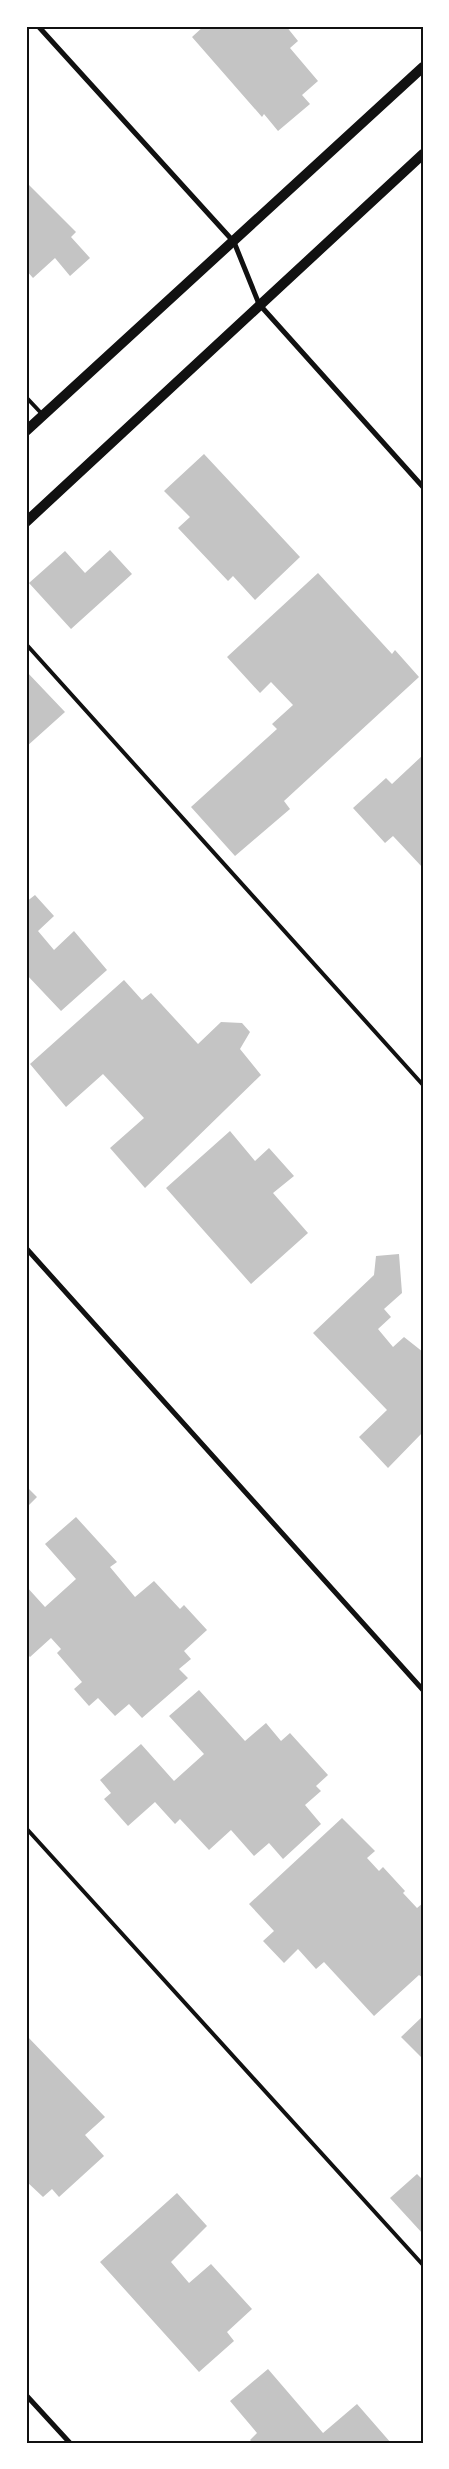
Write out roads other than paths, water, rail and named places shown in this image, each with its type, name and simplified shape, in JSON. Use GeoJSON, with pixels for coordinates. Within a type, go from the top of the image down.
{"type":"FeatureCollection","features":[{"type":"Feature","properties":{"kind":"main road"},"geometry":{"type":"LineString","coordinates":[[26,431],[423,67]]}},
{"type":"Feature","properties":{"kind":"main road"},"geometry":{"type":"LineString","coordinates":[[26,522],[423,154]]}},
{"type":"Feature","properties":{"kind":"street"},"geometry":{"type":"LineString","coordinates":[[38,26],[234,242],[259,304],[423,487]]}},
{"type":"Feature","properties":{"kind":"street"},"geometry":{"type":"LineString","coordinates":[[26,1248],[423,1690]]}},
{"type":"Feature","properties":{"kind":"street"},"geometry":{"type":"LineString","coordinates":[[26,2395],[70,2443]]}},
{"type":"Feature","properties":{"kind":"lane"},"geometry":{"type":"LineString","coordinates":[[26,397],[44,416]]}},
{"type":"Feature","properties":{"kind":"lane"},"geometry":{"type":"LineString","coordinates":[[26,644],[423,1085]]}},
{"type":"Feature","properties":{"kind":"lane"},"geometry":{"type":"LineString","coordinates":[[26,1828],[423,2265]]}}]}
